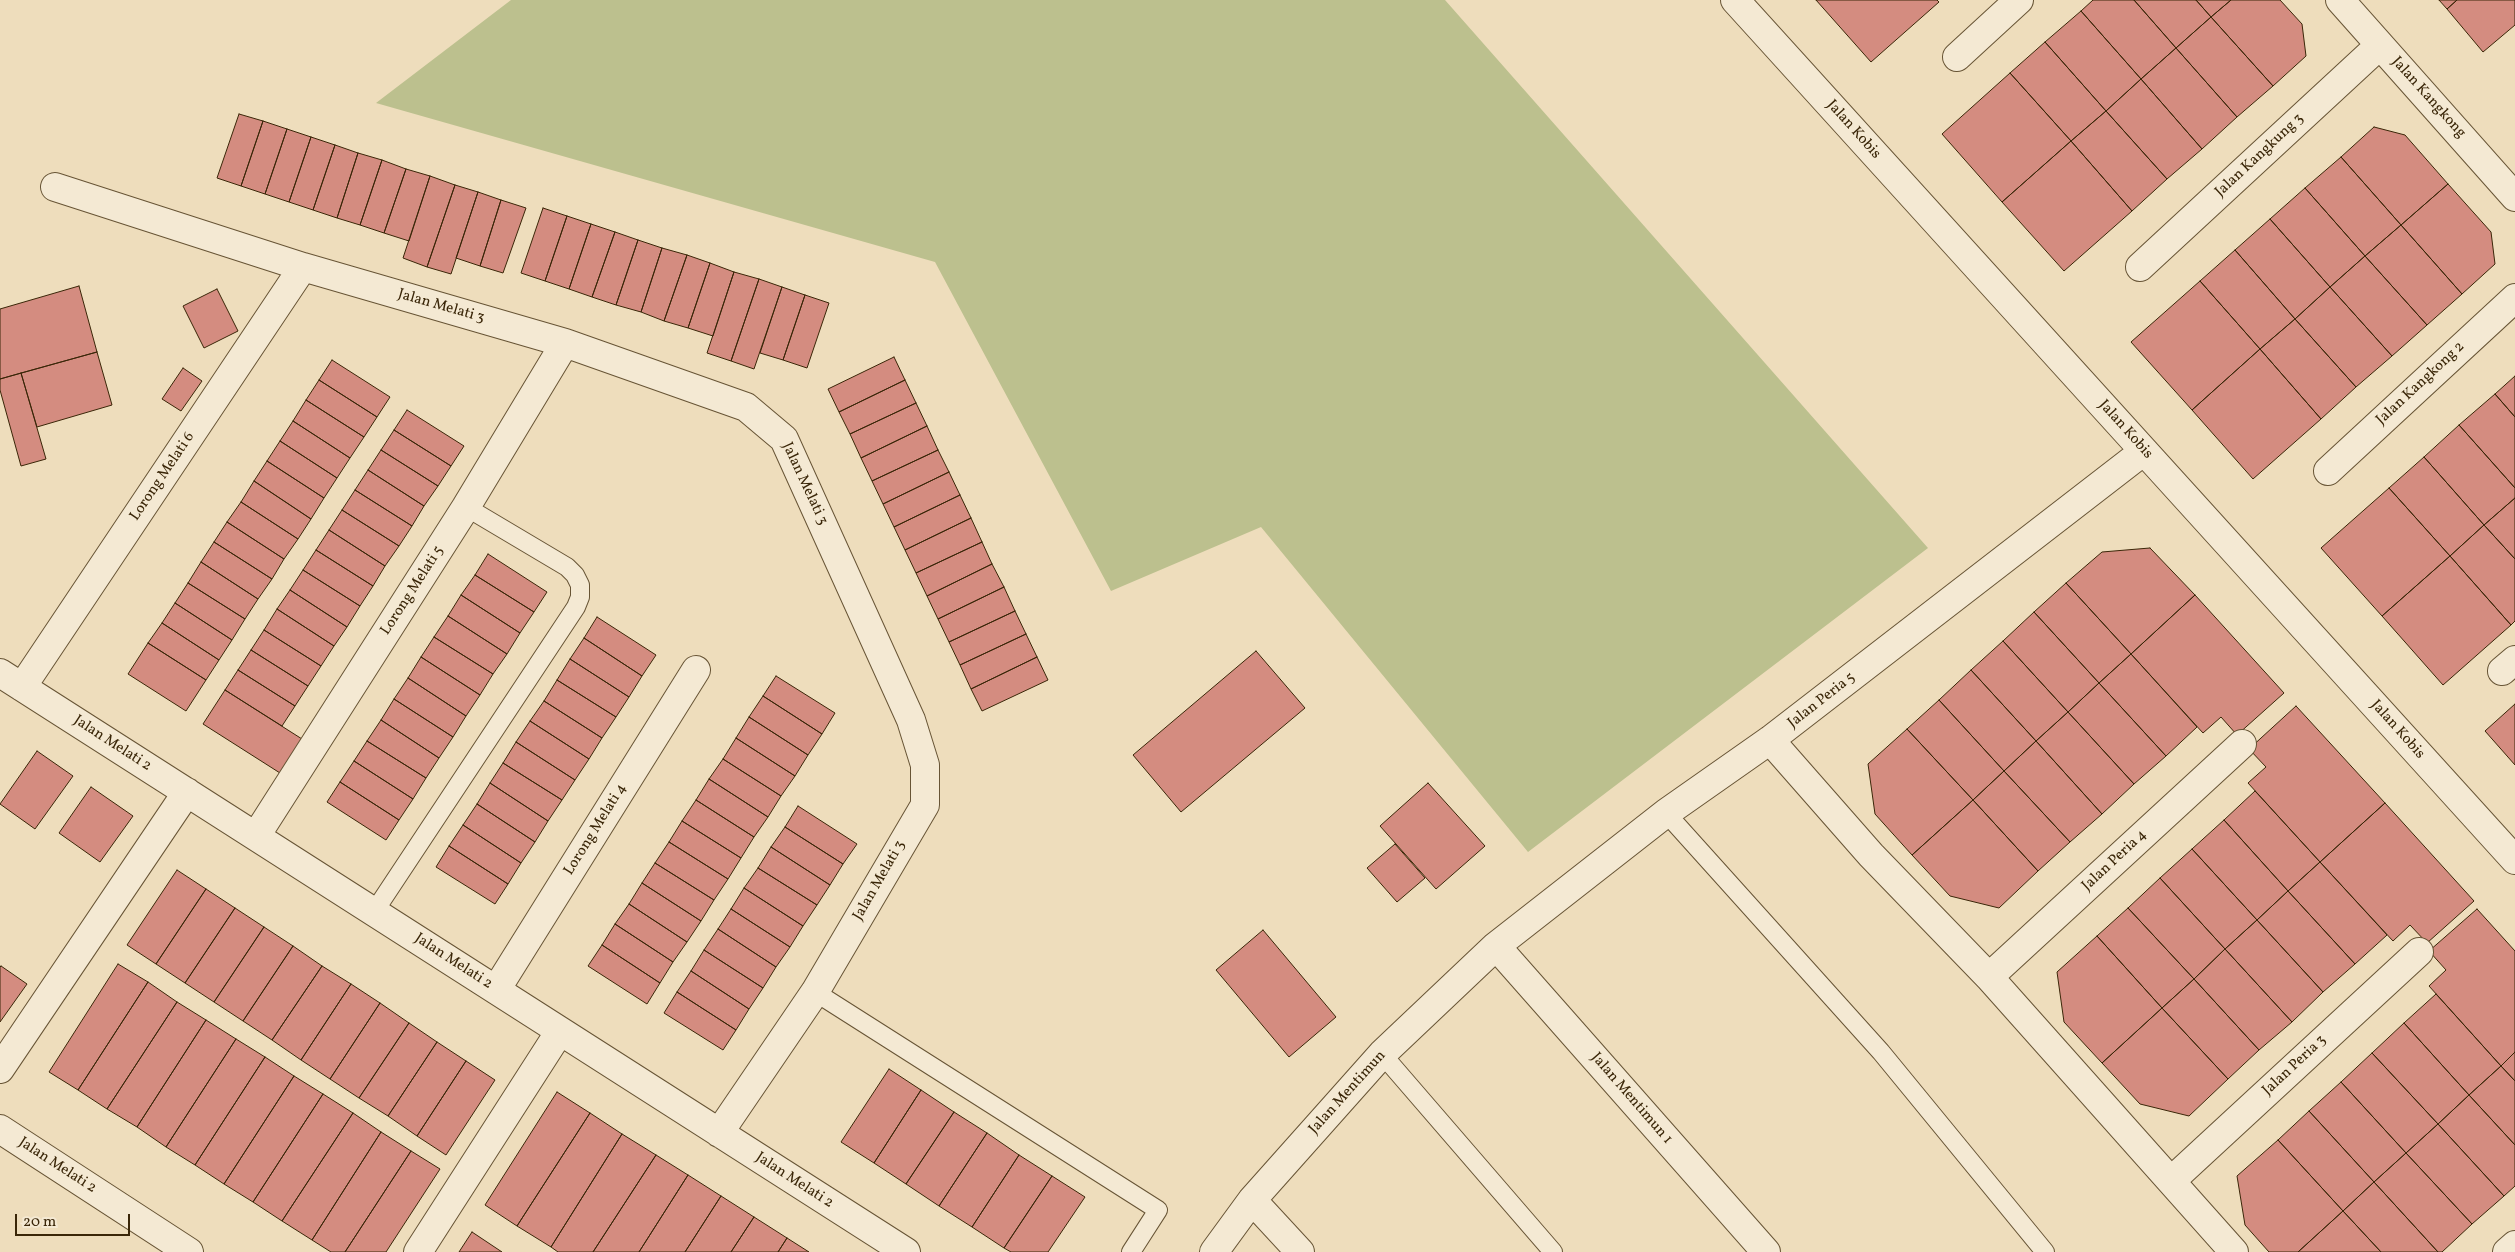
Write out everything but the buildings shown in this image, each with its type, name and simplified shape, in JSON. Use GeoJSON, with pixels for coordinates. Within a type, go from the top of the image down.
{"type":"FeatureCollection","features":[{"type":"Feature","properties":{"kind":"street","name":"Jalan Kobis"},"geometry":{"type":"LineString","coordinates":[[1735,0],[2515,860]]}},
{"type":"Feature","properties":{"kind":"street"},"geometry":{"type":"LineString","coordinates":[[1957,57],[2019,0]]}},
{"type":"Feature","properties":{"kind":"street","name":"Jalan Kangkong"},"geometry":{"type":"LineString","coordinates":[[2340,0],[2515,197]]}},
{"type":"Feature","properties":{"kind":"street","name":"Jalan Kangkung 3"},"geometry":{"type":"LineString","coordinates":[[2140,266],[2380,45]]}},
{"type":"Feature","properties":{"kind":"street","name":"Jalan Melati 3"},"geometry":{"type":"LineString","coordinates":[[55,187],[304,267],[565,343],[746,407],[784,439],[911,720],[925,765],[925,805],[815,992],[719,1133]]}},
{"type":"Feature","properties":{"kind":"street","name":"Lorong Melati 6"},"geometry":{"type":"LineString","coordinates":[[11,680],[304,267]]}},
{"type":"Feature","properties":{"kind":"street","name":"Jalan Kangkong 2"},"geometry":{"type":"LineString","coordinates":[[2328,471],[2515,298]]}},
{"type":"Feature","properties":{"kind":"street","name":"Lorong Melati 5"},"geometry":{"type":"LineString","coordinates":[[256,836],[466,507],[565,343]]}},
{"type":"Feature","properties":{"kind":"street","name":"Jalan Peria 5"},"geometry":{"type":"LineString","coordinates":[[1496,946],[1666,813],[1770,740],[2144,451]]}},
{"type":"Feature","properties":{"kind":"street","name":"Lorong Melati 4"},"geometry":{"type":"LineString","coordinates":[[496,990],[696,670]]}},
{"type":"Feature","properties":{"kind":"street","name":"Jalan Melati 2"},"geometry":{"type":"LineString","coordinates":[[11,680],[906,1252]]}},
{"type":"Feature","properties":{"kind":"street"},"geometry":{"type":"LineString","coordinates":[[1770,740],[1871,855],[1989,978],[2234,1252]]}},
{"type":"Feature","properties":{"kind":"street","name":"Jalan Peria 4"},"geometry":{"type":"LineString","coordinates":[[1989,978],[2242,744]]}},
{"type":"Feature","properties":{"kind":"street"},"geometry":{"type":"LineString","coordinates":[[0,1070],[187,792]]}},
{"type":"Feature","properties":{"kind":"street","name":"Jalan Mentimun"},"geometry":{"type":"LineString","coordinates":[[1214,1252],[1252,1200],[1382,1054],[1496,946]]}},
{"type":"Feature","properties":{"kind":"street","name":"Jalan Mentimun 1"},"geometry":{"type":"LineString","coordinates":[[1496,946],[1766,1252]]}},
{"type":"Feature","properties":{"kind":"street","name":"Jalan Peria 3"},"geometry":{"type":"LineString","coordinates":[[2171,1181],[2419,952]]}},
{"type":"Feature","properties":{"kind":"street"},"geometry":{"type":"LineString","coordinates":[[418,1252],[560,1031]]}},
{"type":"Feature","properties":{"kind":"street","name":"Jalan Melati 2"},"geometry":{"type":"LineString","coordinates":[[0,1129],[189,1252]]}},
{"type":"Feature","properties":{"kind":"street"},"geometry":{"type":"LineString","coordinates":[[1252,1200],[1300,1252]]}},
{"type":"Feature","properties":{"kind":"street"},"geometry":{"type":"LineString","coordinates":[[2507,1252],[2515,1245]]}},
{"type":"Feature","properties":{"kind":"lane"},"geometry":{"type":"LineString","coordinates":[[374,912],[576,607],[580,597],[580,585],[575,575],[567,568],[466,507]]}},
{"type":"Feature","properties":{"kind":"lane"},"geometry":{"type":"LineString","coordinates":[[1666,813],[1881,1052],[2046,1252]]}},
{"type":"Feature","properties":{"kind":"lane"},"geometry":{"type":"LineString","coordinates":[[815,992],[1158,1210],[1131,1252]]}},
{"type":"Feature","properties":{"kind":"lane"},"geometry":{"type":"LineString","coordinates":[[1382,1054],[1553,1252]]}},
{"type":"Feature","properties":{"kind":"green space"},"geometry":{"type":"Polygon","coordinates":[[[511,0],[1445,0],[1928,548],[1528,852],[1261,527],[1111,591],[935,262],[376,103],[511,0]]]}}]}
